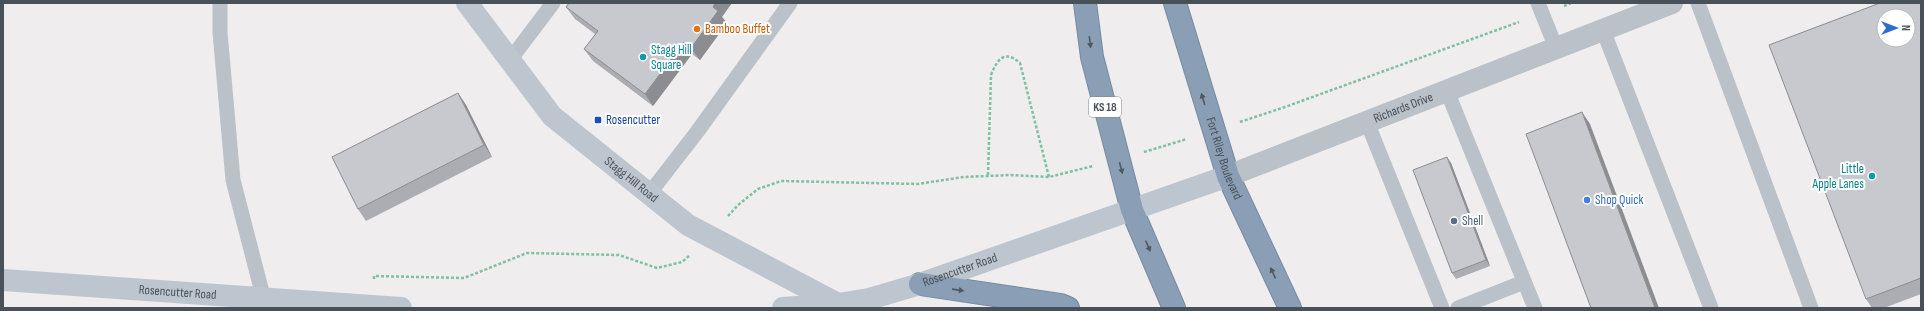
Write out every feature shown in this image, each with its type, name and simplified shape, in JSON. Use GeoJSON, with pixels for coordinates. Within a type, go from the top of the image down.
{"type":"FeatureCollection","features":[{"type":"Feature","properties":{"kind":"highway","name":"KS 18"},"geometry":{"type":"LineString","coordinates":[[1085,3],[1092,57],[1132,210],[1174,308]]}},
{"type":"Feature","properties":{"kind":"highway","name":"Fort Riley Boulevard"},"geometry":{"type":"LineString","coordinates":[[1174,3],[1228,176],[1290,308]]}},
{"type":"Feature","properties":{"kind":"highway"},"geometry":{"type":"LineString","coordinates":[[920,284],[1061,305],[1068,308]]}},
{"type":"Feature","properties":{"kind":"street","name":"Stagg Hill Road"},"geometry":{"type":"LineString","coordinates":[[467,3],[552,116],[688,225],[838,304]]}},
{"type":"Feature","properties":{"kind":"street","name":"Richards Drive"},"geometry":{"type":"LineString","coordinates":[[1132,210],[1228,176],[1672,3]]}},
{"type":"Feature","properties":{"kind":"street","name":"Rosencutter Road"},"geometry":{"type":"LineString","coordinates":[[783,308],[838,304],[869,298],[920,284],[1132,210]]}},
{"type":"Feature","properties":{"kind":"street","name":"Rosencutter Road"},"geometry":{"type":"LineString","coordinates":[[3,280],[375,308],[401,308]]}},
{"type":"Feature","properties":{"kind":"lane"},"geometry":{"type":"LineString","coordinates":[[220,3],[220,32],[233,180],[264,300]]}},
{"type":"Feature","properties":{"kind":"lane"},"geometry":{"type":"LineString","coordinates":[[510,60],[553,3]]}},
{"type":"Feature","properties":{"kind":"lane"},"geometry":{"type":"LineString","coordinates":[[649,194],[790,3]]}},
{"type":"Feature","properties":{"kind":"lane"},"geometry":{"type":"LineString","coordinates":[[1698,3],[1811,308]]}},
{"type":"Feature","properties":{"kind":"lane"},"geometry":{"type":"LineString","coordinates":[[1540,8],[1556,48]]}},
{"type":"Feature","properties":{"kind":"lane"},"geometry":{"type":"LineString","coordinates":[[1603,30],[1711,308]]}},
{"type":"Feature","properties":{"kind":"lane"},"geometry":{"type":"LineString","coordinates":[[1447,91],[1535,308]]}},
{"type":"Feature","properties":{"kind":"lane"},"geometry":{"type":"LineString","coordinates":[[1367,122],[1442,308]]}},
{"type":"Feature","properties":{"kind":"lane"},"geometry":{"type":"LineString","coordinates":[[1458,308],[1524,282]]}},
{"type":"Feature","properties":{"kind":"path"},"geometry":{"type":"LineString","coordinates":[[1010,174],[1049,176],[1119,159],[1213,131],[1285,108],[1540,8],[1571,3]]}},
{"type":"Feature","properties":{"kind":"path"},"geometry":{"type":"LineString","coordinates":[[988,176],[991,75],[996,63],[1004,57],[1013,57],[1020,63],[1049,176]]}},
{"type":"Feature","properties":{"kind":"building","name":"Stagg Hill Square"},"geometry":{"type":"Polygon","coordinates":[[[569,3],[715,3],[713,7],[718,11],[691,48],[684,42],[645,94],[584,49],[598,31],[566,7],[569,3]]]}},
{"type":"Feature","properties":{"kind":"building","name":"Little Apple Lanes"},"geometry":{"type":"Polygon","coordinates":[[[1880,3],[1921,3],[1921,278],[1866,299],[1769,45],[1880,3]]]}},
{"type":"Feature","properties":{"kind":"building"},"geometry":{"type":"Polygon","coordinates":[[[458,93],[484,145],[358,209],[332,157],[458,93]]]}},
{"type":"Feature","properties":{"kind":"building","name":"Shop Quick"},"geometry":{"type":"Polygon","coordinates":[[[1582,112],[1655,308],[1591,308],[1526,134],[1582,112]]]}},
{"type":"Feature","properties":{"kind":"building","name":"Shell"},"geometry":{"type":"Polygon","coordinates":[[[1447,157],[1486,260],[1452,273],[1413,170],[1447,157]]]}},
{"type":"Feature","properties":{"kind":"place","name":"Bamboo Buffet"},"geometry":{"type":"Point","coordinates":[697,29]}},
{"type":"Feature","properties":{"kind":"place","name":"Stagg Hill Square"},"geometry":{"type":"Point","coordinates":[643,57]}},
{"type":"Feature","properties":{"kind":"place","name":"Rosencutter"},"geometry":{"type":"Point","coordinates":[598,120]}},
{"type":"Feature","properties":{"kind":"place","name":"Little Apple Lanes"},"geometry":{"type":"Point","coordinates":[1872,176]}},
{"type":"Feature","properties":{"kind":"place","name":"Shop Quick"},"geometry":{"type":"Point","coordinates":[1587,200]}},
{"type":"Feature","properties":{"kind":"place","name":"Shell"},"geometry":{"type":"Point","coordinates":[1454,221]}}]}
